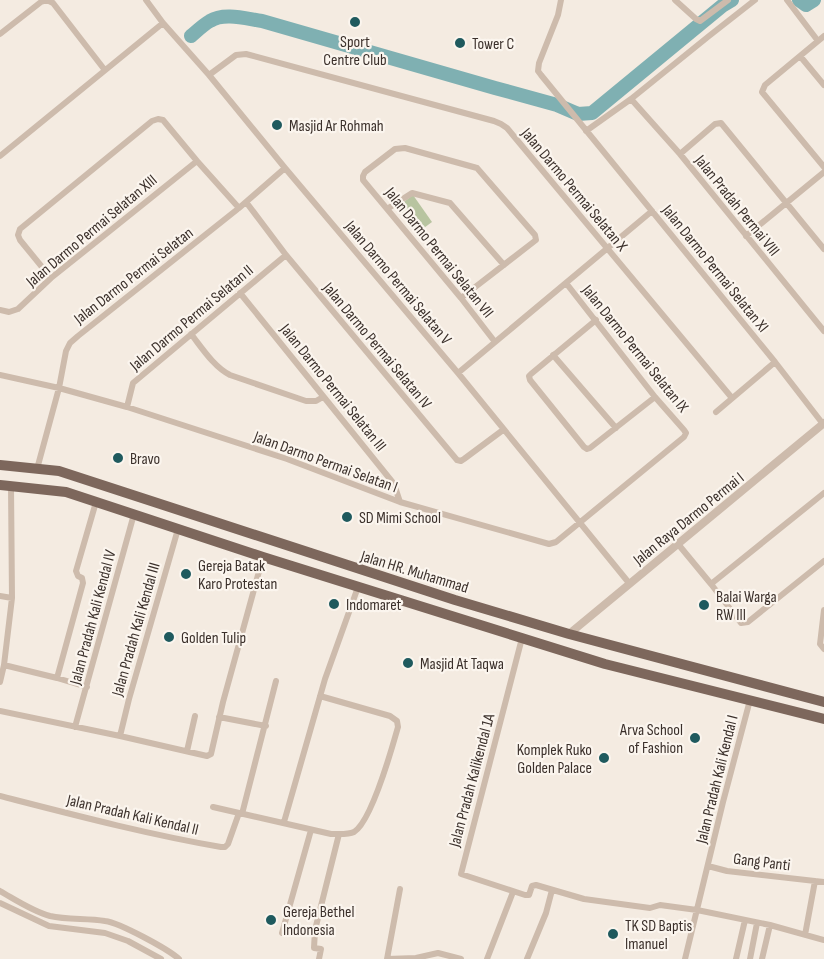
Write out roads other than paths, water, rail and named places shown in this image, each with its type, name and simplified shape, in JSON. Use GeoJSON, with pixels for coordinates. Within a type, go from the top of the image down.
{"type":"FeatureCollection","features":[{"type":"Feature","properties":{"kind":"main road","name":"Jalan HR. Muhammad"},"geometry":{"type":"LineString","coordinates":[[0,465],[59,471],[455,600],[569,634],[824,702]]}},
{"type":"Feature","properties":{"kind":"main road","name":"Jalan HR. Muhammad"},"geometry":{"type":"LineString","coordinates":[[5,486],[66,492],[358,587],[627,670],[824,719]]}},
{"type":"Feature","properties":{"kind":"main road"},"geometry":{"type":"LineString","coordinates":[[267,558],[276,554],[277,543]]}},
{"type":"Feature","properties":{"kind":"main road"},"geometry":{"type":"LineString","coordinates":[[297,567],[297,557],[301,551]]}},
{"type":"Feature","properties":{"kind":"main road"},"geometry":{"type":"LineString","coordinates":[[450,616],[455,600]]}},
{"type":"Feature","properties":{"kind":"street"},"geometry":{"type":"LineString","coordinates":[[0,34],[41,2],[47,0],[53,3],[104,69]]}},
{"type":"Feature","properties":{"kind":"street","name":"Jalan Darmo Permai Selatan V"},"geometry":{"type":"LineString","coordinates":[[146,0],[458,373],[629,583]]}},
{"type":"Feature","properties":{"kind":"street","name":"Jalan Darmo Permai Selatan XI"},"geometry":{"type":"LineString","coordinates":[[561,0],[538,71],[824,424]]}},
{"type":"Feature","properties":{"kind":"street"},"geometry":{"type":"LineString","coordinates":[[675,0],[700,21],[728,0]]}},
{"type":"Feature","properties":{"kind":"street"},"geometry":{"type":"LineString","coordinates":[[586,131],[631,99],[755,0]]}},
{"type":"Feature","properties":{"kind":"street"},"geometry":{"type":"LineString","coordinates":[[787,0],[818,41]]}},
{"type":"Feature","properties":{"kind":"street"},"geometry":{"type":"LineString","coordinates":[[0,156],[163,22]]}},
{"type":"Feature","properties":{"kind":"street"},"geometry":{"type":"LineString","coordinates":[[824,36],[765,85],[762,92],[824,167]]}},
{"type":"Feature","properties":{"kind":"street","name":"Jalan Darmo Permai Selatan X"},"geometry":{"type":"LineString","coordinates":[[209,75],[236,55],[246,54],[501,124],[608,248],[732,398]]}},
{"type":"Feature","properties":{"kind":"street"},"geometry":{"type":"LineString","coordinates":[[800,56],[824,85]]}},
{"type":"Feature","properties":{"kind":"street","name":"Jalan Pradah Permai VIII"},"geometry":{"type":"LineString","coordinates":[[631,99],[681,154],[823,330]]}},
{"type":"Feature","properties":{"kind":"street"},"geometry":{"type":"LineString","coordinates":[[51,278],[20,240],[18,235],[20,229],[158,118],[163,120],[239,208]]}},
{"type":"Feature","properties":{"kind":"street"},"geometry":{"type":"LineString","coordinates":[[681,154],[715,124],[721,123],[824,249]]}},
{"type":"Feature","properties":{"kind":"street","name":"Jalan Darmo Permai Selatan VII"},"geometry":{"type":"LineString","coordinates":[[495,342],[363,180],[365,172],[395,149],[400,148],[477,168],[536,237],[536,240],[504,265]]}},
{"type":"Feature","properties":{"kind":"street","name":"Jalan Darmo Permai Selatan XIII"},"geometry":{"type":"LineString","coordinates":[[0,310],[9,312],[18,309],[51,278],[197,160]]}},
{"type":"Feature","properties":{"kind":"street","name":"Jalan Darmo Permai Selatan"},"geometry":{"type":"LineString","coordinates":[[37,469],[59,388],[66,351],[70,343],[239,208],[285,168]]}},
{"type":"Feature","properties":{"kind":"street"},"geometry":{"type":"LineString","coordinates":[[746,237],[824,172]]}},
{"type":"Feature","properties":{"kind":"street"},"geometry":{"type":"LineString","coordinates":[[387,209],[412,193],[450,203],[504,265],[461,298]]}},
{"type":"Feature","properties":{"kind":"street","name":"Jalan Darmo Permai Selatan IV"},"geometry":{"type":"LineString","coordinates":[[246,202],[286,255],[457,460],[461,461],[503,430]]}},
{"type":"Feature","properties":{"kind":"street"},"geometry":{"type":"LineString","coordinates":[[458,373],[652,211]]}},
{"type":"Feature","properties":{"kind":"street","name":"Jalan Darmo Permai Selatan II"},"geometry":{"type":"LineString","coordinates":[[127,407],[133,383],[286,255]]}},
{"type":"Feature","properties":{"kind":"street","name":"Jalan Darmo Permai Selatan IX"},"geometry":{"type":"LineString","coordinates":[[566,283],[654,397],[686,434],[580,522]]}},
{"type":"Feature","properties":{"kind":"street","name":"Jalan Darmo Permai Selatan III"},"geometry":{"type":"LineString","coordinates":[[240,293],[394,483],[400,502]]}},
{"type":"Feature","properties":{"kind":"street"},"geometry":{"type":"LineString","coordinates":[[596,320],[531,374],[530,380],[587,449],[654,397]]}},
{"type":"Feature","properties":{"kind":"street"},"geometry":{"type":"LineString","coordinates":[[191,334],[213,362],[230,375],[306,401],[316,401],[323,397]]}},
{"type":"Feature","properties":{"kind":"street"},"geometry":{"type":"LineString","coordinates":[[553,355],[616,428]]}},
{"type":"Feature","properties":{"kind":"street"},"geometry":{"type":"LineString","coordinates":[[716,412],[775,362]]}},
{"type":"Feature","properties":{"kind":"street","name":"Jalan Darmo Permai Selatan I"},"geometry":{"type":"LineString","coordinates":[[0,375],[59,388],[127,407],[287,459],[400,502],[549,544],[556,542],[580,522]]}},
{"type":"Feature","properties":{"kind":"street","name":"Jalan Raya Darmo Permai I"},"geometry":{"type":"LineString","coordinates":[[569,634],[824,424]]}},
{"type":"Feature","properties":{"kind":"street"},"geometry":{"type":"LineString","coordinates":[[0,682],[12,598],[5,486]]}},
{"type":"Feature","properties":{"kind":"street"},"geometry":{"type":"LineString","coordinates":[[711,584],[824,493]]}},
{"type":"Feature","properties":{"kind":"street"},"geometry":{"type":"LineString","coordinates":[[57,678],[83,583],[76,571],[96,502]]}},
{"type":"Feature","properties":{"kind":"street","name":"Jalan Pradah Kali Kendal IV"},"geometry":{"type":"LineString","coordinates":[[75,727],[135,514]]}},
{"type":"Feature","properties":{"kind":"street","name":"Jalan Pradah Kali Kendal III"},"geometry":{"type":"LineString","coordinates":[[120,736],[178,529]]}},
{"type":"Feature","properties":{"kind":"street"},"geometry":{"type":"LineString","coordinates":[[678,544],[741,623],[748,622],[824,561]]}},
{"type":"Feature","properties":{"kind":"street"},"geometry":{"type":"LineString","coordinates":[[0,711],[187,752],[207,756],[211,754],[219,717],[267,558]]}},
{"type":"Feature","properties":{"kind":"street"},"geometry":{"type":"LineString","coordinates":[[284,822],[320,696],[358,587]]}},
{"type":"Feature","properties":{"kind":"street"},"geometry":{"type":"LineString","coordinates":[[0,596],[12,598]]}},
{"type":"Feature","properties":{"kind":"street"},"geometry":{"type":"LineString","coordinates":[[824,610],[819,644],[824,649]]}},
{"type":"Feature","properties":{"kind":"street","name":"Jalan Pradah Kalikendal 1A"},"geometry":{"type":"LineString","coordinates":[[513,892],[463,876],[461,873],[522,638]]}},
{"type":"Feature","properties":{"kind":"street"},"geometry":{"type":"LineString","coordinates":[[4,664],[87,687]]}},
{"type":"Feature","properties":{"kind":"street"},"geometry":{"type":"LineString","coordinates":[[240,814],[266,726],[276,681]]}},
{"type":"Feature","properties":{"kind":"street"},"geometry":{"type":"LineString","coordinates":[[213,807],[331,834],[356,831],[366,818],[384,773],[398,727],[397,721],[390,716],[320,696]]}},
{"type":"Feature","properties":{"kind":"street","name":"Jalan Pradah Kali Kendal I"},"geometry":{"type":"LineString","coordinates":[[685,959],[750,700]]}},
{"type":"Feature","properties":{"kind":"street"},"geometry":{"type":"LineString","coordinates":[[187,752],[195,716]]}},
{"type":"Feature","properties":{"kind":"street"},"geometry":{"type":"LineString","coordinates":[[219,717],[266,726]]}},
{"type":"Feature","properties":{"kind":"street","name":"Jalan Pradah Kali Kendal II"},"geometry":{"type":"LineString","coordinates":[[0,796],[119,827],[221,848],[228,844],[240,814]]}},
{"type":"Feature","properties":{"kind":"street"},"geometry":{"type":"LineString","coordinates":[[282,933],[311,830]]}},
{"type":"Feature","properties":{"kind":"street"},"geometry":{"type":"LineString","coordinates":[[319,959],[321,949],[314,948],[315,930],[339,834]]}},
{"type":"Feature","properties":{"kind":"street","name":"Gang Panti"},"geometry":{"type":"LineString","coordinates":[[708,866],[728,871],[824,882]]}},
{"type":"Feature","properties":{"kind":"street"},"geometry":{"type":"LineString","coordinates":[[805,934],[814,881]]}},
{"type":"Feature","properties":{"kind":"street"},"geometry":{"type":"LineString","coordinates":[[487,959],[513,892],[529,895],[532,886],[536,885],[584,899],[650,908],[660,905],[697,910],[770,925],[824,940]]}},
{"type":"Feature","properties":{"kind":"street"},"geometry":{"type":"LineString","coordinates":[[400,889],[387,959],[430,957],[438,953],[461,959]]}},
{"type":"Feature","properties":{"kind":"street"},"geometry":{"type":"LineString","coordinates":[[526,959],[546,913],[552,890]]}},
{"type":"Feature","properties":{"kind":"street"},"geometry":{"type":"LineString","coordinates":[[0,891],[34,911],[51,916],[117,924],[179,959]]}},
{"type":"Feature","properties":{"kind":"street"},"geometry":{"type":"LineString","coordinates":[[0,903],[49,926],[105,933],[128,941],[161,959]]}},
{"type":"Feature","properties":{"kind":"street"},"geometry":{"type":"LineString","coordinates":[[736,959],[745,920]]}},
{"type":"Feature","properties":{"kind":"street"},"geometry":{"type":"LineString","coordinates":[[750,959],[757,923]]}},
{"type":"Feature","properties":{"kind":"street"},"geometry":{"type":"LineString","coordinates":[[762,959],[770,925]]}},
{"type":"Feature","properties":{"kind":"waterway"},"geometry":{"type":"LineString","coordinates":[[191,36],[216,18],[236,17],[262,21],[557,105],[578,114],[592,113],[732,0]]}},
{"type":"Feature","properties":{"kind":"waterway"},"geometry":{"type":"LineString","coordinates":[[799,0],[806,5],[814,0]]}},
{"type":"Feature","properties":{"kind":"place","name":"Sport Centre Club"},"geometry":{"type":"Point","coordinates":[355,22]}},
{"type":"Feature","properties":{"kind":"place","name":"Tower C"},"geometry":{"type":"Point","coordinates":[460,43]}},
{"type":"Feature","properties":{"kind":"place","name":"Masjid Ar Rohmah"},"geometry":{"type":"Point","coordinates":[277,125]}},
{"type":"Feature","properties":{"kind":"place","name":"Bravo"},"geometry":{"type":"Point","coordinates":[118,458]}},
{"type":"Feature","properties":{"kind":"place","name":"SD Mimi School"},"geometry":{"type":"Point","coordinates":[347,517]}},
{"type":"Feature","properties":{"kind":"place","name":"Gereja Batak Karo Protestan"},"geometry":{"type":"Point","coordinates":[186,574]}},
{"type":"Feature","properties":{"kind":"place","name":"Indomaret"},"geometry":{"type":"Point","coordinates":[334,604]}},
{"type":"Feature","properties":{"kind":"place","name":"Balai Warga RW III"},"geometry":{"type":"Point","coordinates":[704,605]}},
{"type":"Feature","properties":{"kind":"place","name":"Golden Tulip"},"geometry":{"type":"Point","coordinates":[169,637]}},
{"type":"Feature","properties":{"kind":"place","name":"Masjid At Taqwa"},"geometry":{"type":"Point","coordinates":[408,663]}},
{"type":"Feature","properties":{"kind":"place","name":"Arva School of Fashion"},"geometry":{"type":"Point","coordinates":[695,738]}},
{"type":"Feature","properties":{"kind":"place","name":"Komplek Ruko Golden Palace"},"geometry":{"type":"Point","coordinates":[604,758]}},
{"type":"Feature","properties":{"kind":"place","name":"Gereja Bethel Indonesia"},"geometry":{"type":"Point","coordinates":[271,920]}},
{"type":"Feature","properties":{"kind":"place","name":"TK SD Baptis Imanuel"},"geometry":{"type":"Point","coordinates":[613,934]}}]}
